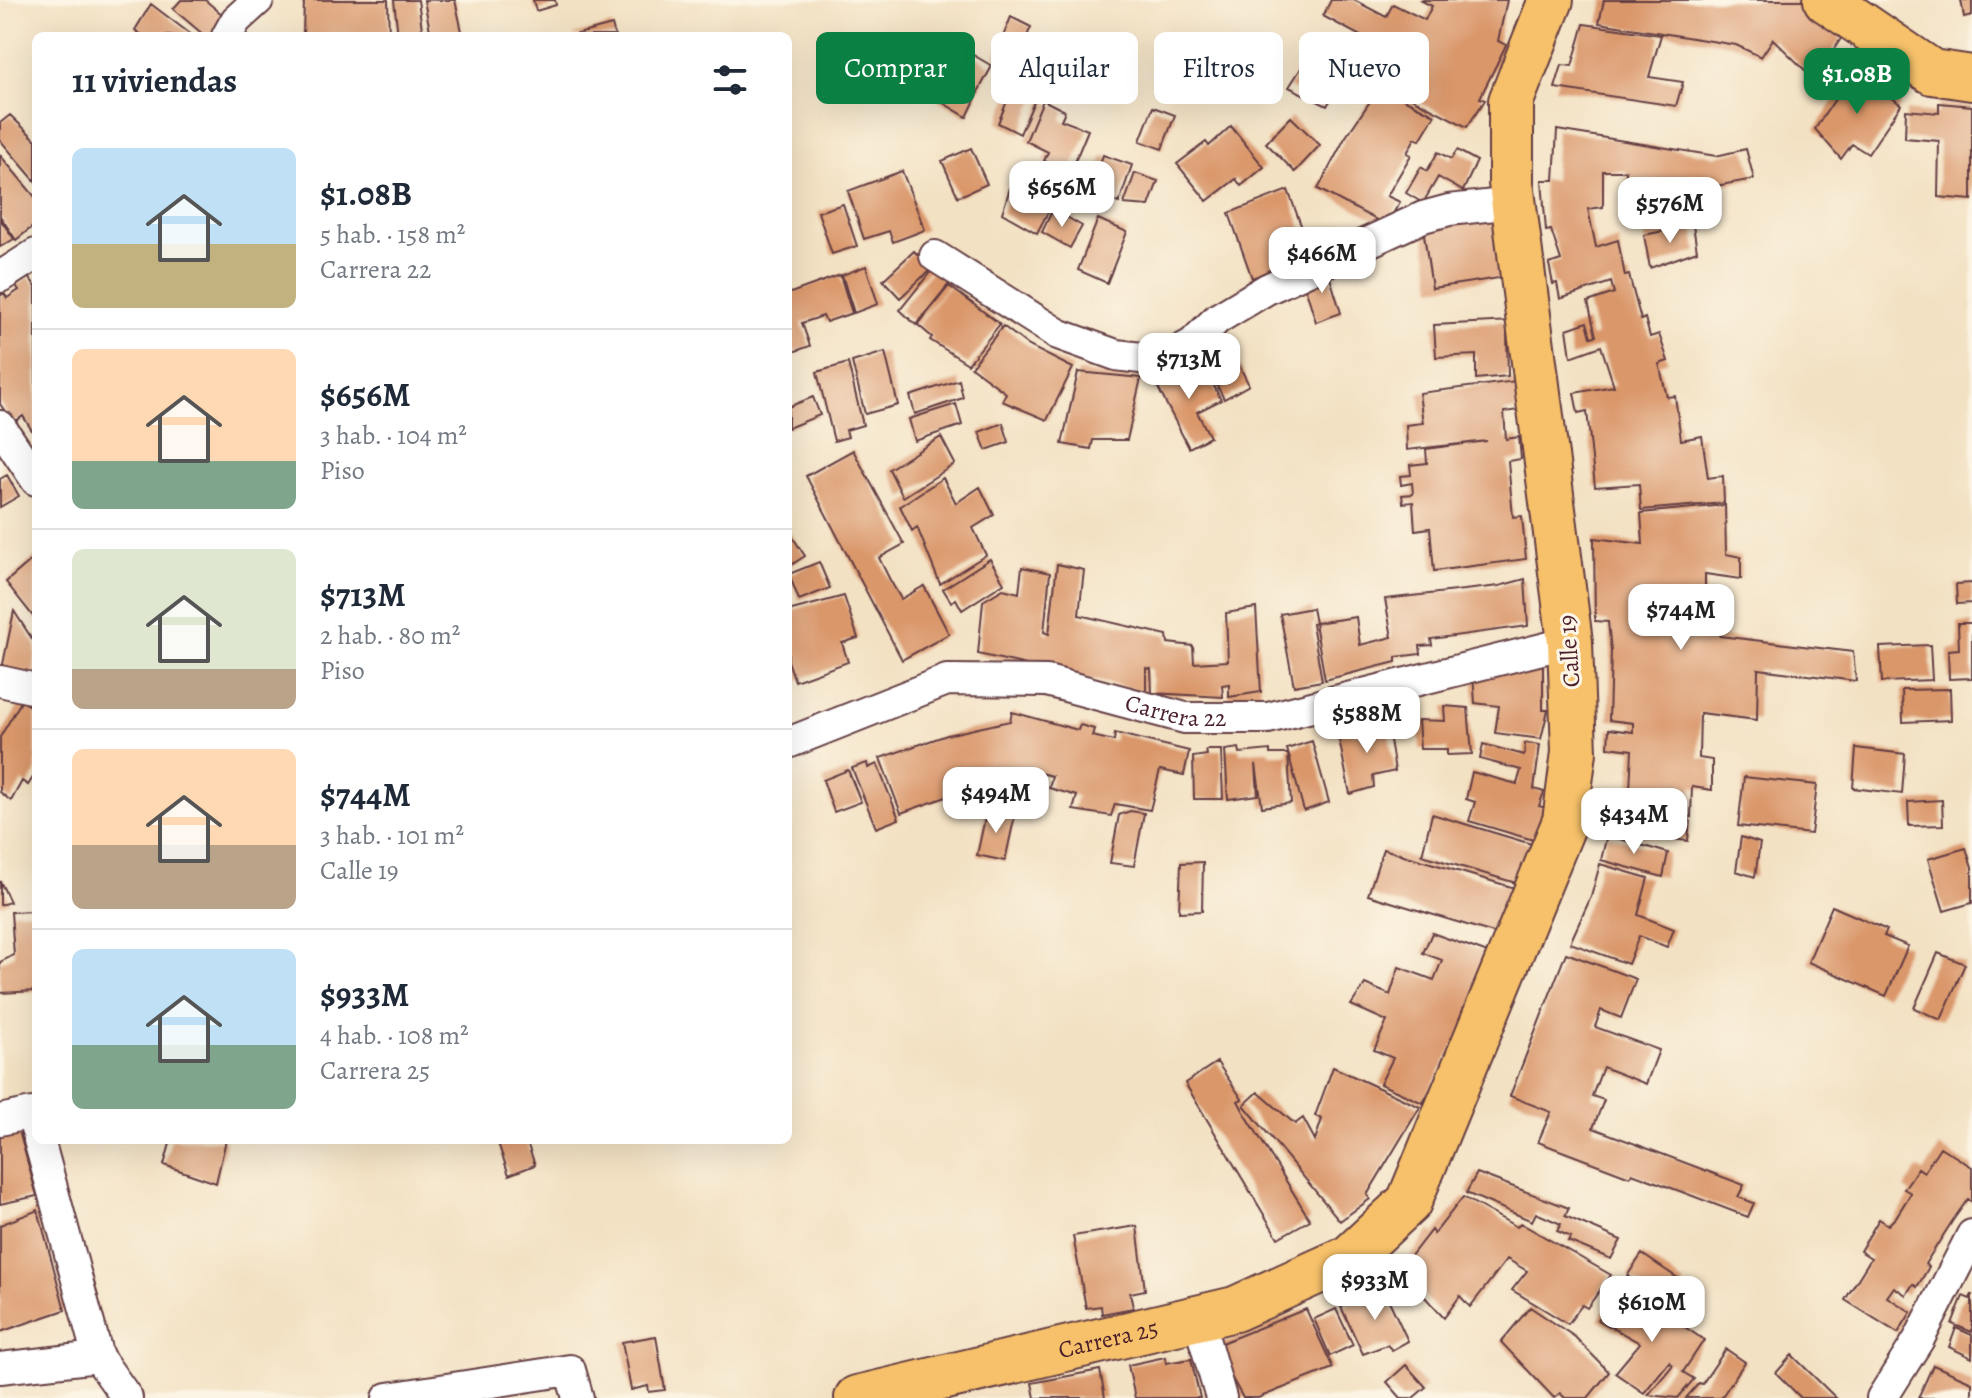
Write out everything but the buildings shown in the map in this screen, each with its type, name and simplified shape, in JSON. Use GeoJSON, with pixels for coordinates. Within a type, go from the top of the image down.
{"type":"FeatureCollection","features":[{"type":"Feature","properties":{"kind":"main road","name":"Calle 19"},"geometry":{"type":"LineString","coordinates":[[1350,1257],[1409,1202],[1565,821],[1574,752],[1570,642],[1513,203],[1511,101],[1551,0]]}},
{"type":"Feature","properties":{"kind":"main road"},"geometry":{"type":"LineString","coordinates":[[1826,0],[1932,72],[1972,78]]}},
{"type":"Feature","properties":{"kind":"main road","name":"Carrera 25"},"geometry":{"type":"LineString","coordinates":[[857,1398],[1235,1309],[1350,1257]]}},
{"type":"Feature","properties":{"kind":"street"},"geometry":{"type":"LineString","coordinates":[[229,32],[236,20],[258,0]]}},
{"type":"Feature","properties":{"kind":"street"},"geometry":{"type":"LineString","coordinates":[[935,256],[1058,334],[1116,355],[1149,359],[1172,355],[1192,344],[1217,319],[1281,282],[1423,217],[1449,210],[1513,203]]}},
{"type":"Feature","properties":{"kind":"street"},"geometry":{"type":"LineString","coordinates":[[0,277],[32,257]]}},
{"type":"Feature","properties":{"kind":"street"},"geometry":{"type":"LineString","coordinates":[[0,426],[32,474]]}},
{"type":"Feature","properties":{"kind":"street","name":"Carrera 22"},"geometry":{"type":"LineString","coordinates":[[792,741],[947,680],[1047,681],[1185,718],[1268,718],[1570,642]]}},
{"type":"Feature","properties":{"kind":"street"},"geometry":{"type":"LineString","coordinates":[[0,681],[32,688]]}},
{"type":"Feature","properties":{"kind":"street"},"geometry":{"type":"LineString","coordinates":[[0,1120],[32,1113]]}},
{"type":"Feature","properties":{"kind":"street"},"geometry":{"type":"LineString","coordinates":[[40,1144],[98,1357],[127,1398]]}},
{"type":"Feature","properties":{"kind":"street"},"geometry":{"type":"LineString","coordinates":[[1882,1398],[1919,1339],[1972,1235]]}},
{"type":"Feature","properties":{"kind":"street"},"geometry":{"type":"LineString","coordinates":[[1198,1318],[1221,1398]]}},
{"type":"Feature","properties":{"kind":"street"},"geometry":{"type":"LineString","coordinates":[[0,1368],[98,1357]]}},
{"type":"Feature","properties":{"kind":"street"},"geometry":{"type":"LineString","coordinates":[[388,1398],[574,1384]]}}]}
